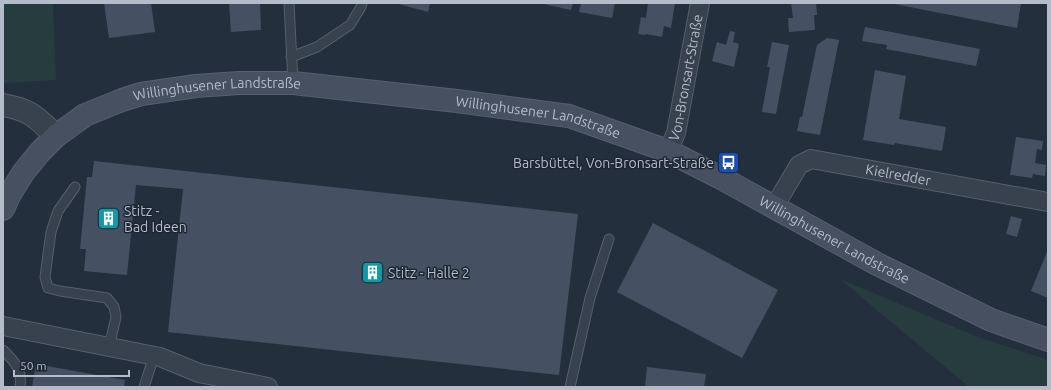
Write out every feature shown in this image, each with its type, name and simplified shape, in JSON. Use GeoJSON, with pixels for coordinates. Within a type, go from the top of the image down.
{"type":"FeatureCollection","features":[{"type":"Feature","properties":{"kind":"main road","name":"Willinghusener Landstraße"},"geometry":{"type":"LineString","coordinates":[[3,209],[23,173],[40,152],[56,136],[85,115],[116,102],[141,94],[196,86],[239,83],[293,83],[384,92],[569,116],[668,151],[723,179],[878,264],[991,320],[1048,340]]}},
{"type":"Feature","properties":{"kind":"street","name":"Von-Bronsart-Straße"},"geometry":{"type":"LineString","coordinates":[[668,151],[676,133],[700,3]]}},
{"type":"Feature","properties":{"kind":"street"},"geometry":{"type":"LineString","coordinates":[[3,105],[25,110],[37,118],[56,136]]}},
{"type":"Feature","properties":{"kind":"street","name":"Kielredder"},"geometry":{"type":"LineString","coordinates":[[774,207],[799,165],[811,159],[1048,202]]}},
{"type":"Feature","properties":{"kind":"street"},"geometry":{"type":"LineString","coordinates":[[3,326],[160,357],[199,374],[268,387]]}},
{"type":"Feature","properties":{"kind":"lane"},"geometry":{"type":"LineString","coordinates":[[289,3],[293,83]]}},
{"type":"Feature","properties":{"kind":"lane"},"geometry":{"type":"LineString","coordinates":[[291,57],[317,47],[350,25],[362,3]]}},
{"type":"Feature","properties":{"kind":"lane"},"geometry":{"type":"LineString","coordinates":[[75,187],[58,211],[51,232],[45,277],[48,288],[106,298],[114,307],[116,317],[108,347]]}},
{"type":"Feature","properties":{"kind":"lane"},"geometry":{"type":"LineString","coordinates":[[570,387],[590,298],[609,239]]}},
{"type":"Feature","properties":{"kind":"lane"},"geometry":{"type":"LineString","coordinates":[[3,350],[20,369],[20,387]]}},
{"type":"Feature","properties":{"kind":"lane"},"geometry":{"type":"LineString","coordinates":[[144,387],[154,356]]}},
{"type":"Feature","properties":{"kind":"green space"},"geometry":{"type":"Polygon","coordinates":[[[3,3],[53,3],[56,80],[3,83],[3,3]]]}},
{"type":"Feature","properties":{"kind":"green space"},"geometry":{"type":"Polygon","coordinates":[[[840,279],[978,337],[1048,360],[1048,387],[969,387],[840,279]]]}},
{"type":"Feature","properties":{"kind":"building"},"geometry":{"type":"Polygon","coordinates":[[[104,3],[151,3],[155,32],[109,38],[104,3]]]}},
{"type":"Feature","properties":{"kind":"building"},"geometry":{"type":"Polygon","coordinates":[[[229,3],[260,3],[261,30],[231,32],[229,3]]]}},
{"type":"Feature","properties":{"kind":"building"},"geometry":{"type":"Polygon","coordinates":[[[395,3],[430,3],[428,12],[395,3]]]}},
{"type":"Feature","properties":{"kind":"building"},"geometry":{"type":"Polygon","coordinates":[[[539,3],[573,3],[571,10],[539,3]]]}},
{"type":"Feature","properties":{"kind":"building"},"geometry":{"type":"Polygon","coordinates":[[[581,3],[615,3],[612,18],[579,12],[581,3]]]}},
{"type":"Feature","properties":{"kind":"building"},"geometry":{"type":"Polygon","coordinates":[[[648,3],[675,3],[671,28],[664,26],[662,37],[638,34],[641,17],[646,18],[648,3]]]}},
{"type":"Feature","properties":{"kind":"building"},"geometry":{"type":"Polygon","coordinates":[[[791,3],[816,3],[817,15],[814,15],[815,30],[789,32],[788,18],[793,18],[791,3]]]}},
{"type":"Feature","properties":{"kind":"building"},"geometry":{"type":"Polygon","coordinates":[[[889,3],[1021,3],[1017,28],[889,3]]]}},
{"type":"Feature","properties":{"kind":"building"},"geometry":{"type":"Polygon","coordinates":[[[865,27],[980,49],[976,66],[886,49],[887,45],[862,41],[865,27]]]}},
{"type":"Feature","properties":{"kind":"building"},"geometry":{"type":"Polygon","coordinates":[[[730,31],[735,32],[733,42],[739,44],[734,67],[712,61],[717,42],[726,45],[730,31]]]}},
{"type":"Feature","properties":{"kind":"building"},"geometry":{"type":"Polygon","coordinates":[[[827,38],[839,40],[820,135],[797,131],[800,117],[802,117],[817,45],[827,38]]]}},
{"type":"Feature","properties":{"kind":"building"},"geometry":{"type":"Polygon","coordinates":[[[772,42],[789,45],[776,114],[762,112],[770,67],[767,67],[772,42]]]}},
{"type":"Feature","properties":{"kind":"building"},"geometry":{"type":"Polygon","coordinates":[[[875,70],[906,76],[899,119],[946,127],[942,151],[895,143],[894,145],[863,140],[875,70]]]}},
{"type":"Feature","properties":{"kind":"building"},"geometry":{"type":"Polygon","coordinates":[[[1016,137],[1043,141],[1042,150],[1037,149],[1035,163],[1046,165],[1045,176],[1033,174],[1032,178],[1010,175],[1016,137]]]}},
{"type":"Feature","properties":{"kind":"building","name":"Stitz - Halle 2"},"geometry":{"type":"Polygon","coordinates":[[[94,161],[578,214],[559,375],[168,332],[183,189],[136,185],[127,275],[84,271],[86,249],[80,249],[87,177],[92,177],[94,161]]]}},
{"type":"Feature","properties":{"kind":"building"},"geometry":{"type":"Polygon","coordinates":[[[1011,216],[1022,219],[1017,237],[1006,234],[1011,216]]]}},
{"type":"Feature","properties":{"kind":"building"},"geometry":{"type":"Polygon","coordinates":[[[653,223],[778,290],[742,358],[617,292],[653,223]]]}},
{"type":"Feature","properties":{"kind":"building"},"geometry":{"type":"Polygon","coordinates":[[[1047,252],[1048,253],[1048,298],[1031,291],[1047,252]]]}},
{"type":"Feature","properties":{"kind":"building"},"geometry":{"type":"Polygon","coordinates":[[[36,364],[125,380],[124,387],[32,387],[36,364]]]}},
{"type":"Feature","properties":{"kind":"building"},"geometry":{"type":"Polygon","coordinates":[[[647,367],[706,374],[704,387],[645,387],[647,367]]]}},
{"type":"Feature","properties":{"kind":"place","name":"Barsbüttel, Von-Bronsart-Straße"},"geometry":{"type":"Point","coordinates":[729,163]}},
{"type":"Feature","properties":{"kind":"place","name":"Stitz - Bad Ideen"},"geometry":{"type":"Point","coordinates":[108,219]}},
{"type":"Feature","properties":{"kind":"place","name":"Stitz - Halle 2"},"geometry":{"type":"Point","coordinates":[373,273]}}]}
